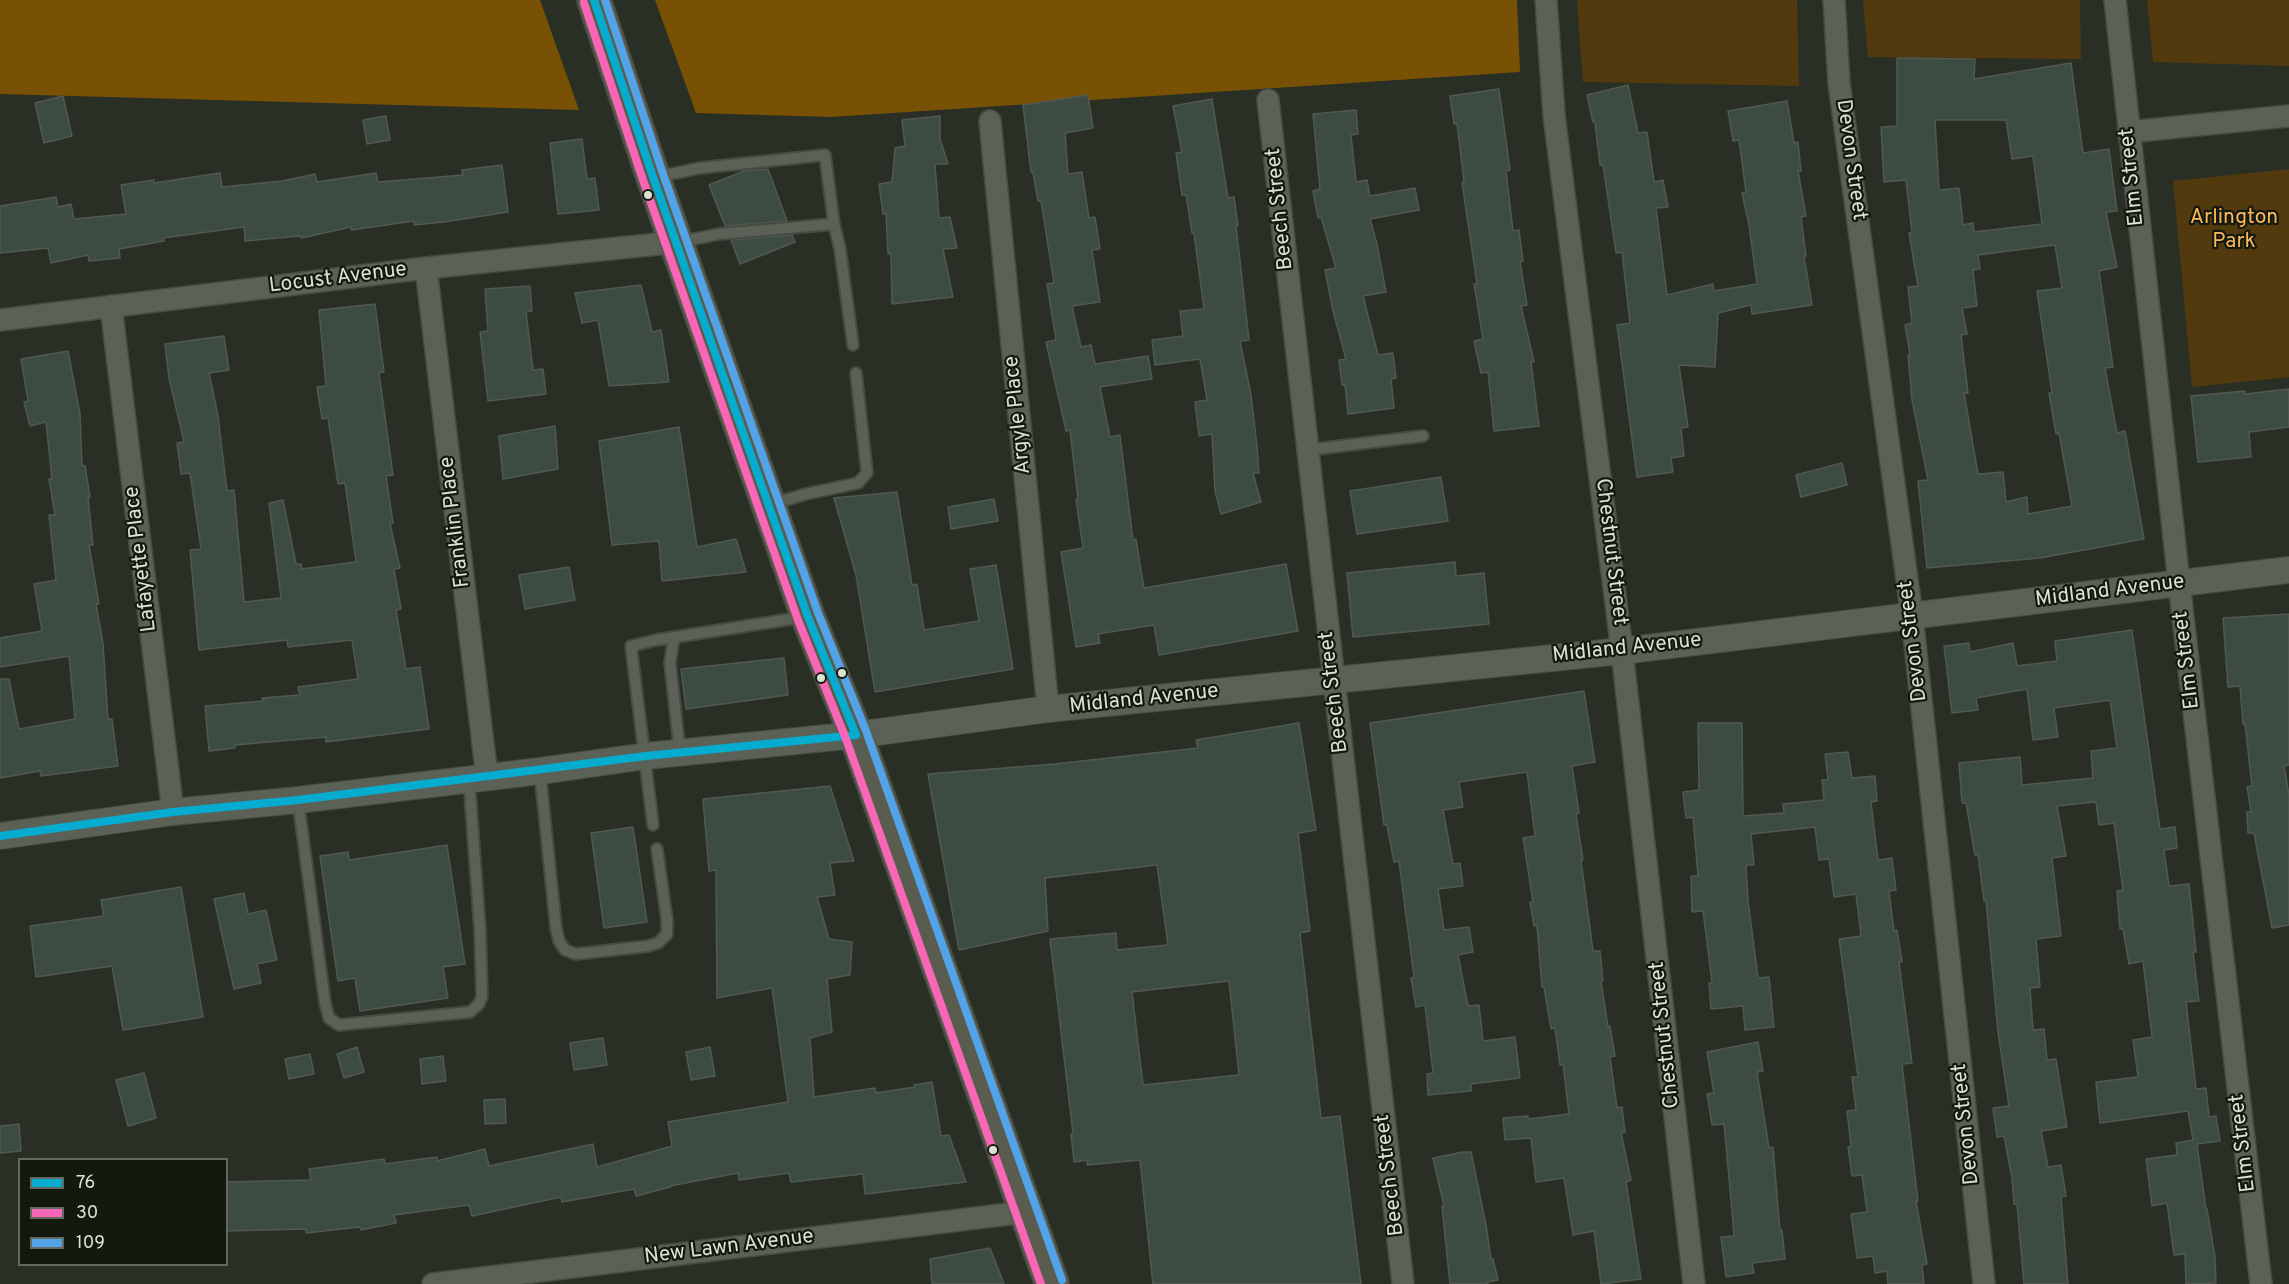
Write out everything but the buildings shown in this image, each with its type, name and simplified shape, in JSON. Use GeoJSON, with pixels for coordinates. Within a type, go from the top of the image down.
{"type":"FeatureCollection","features":[{"type":"Feature","properties":{"kind":"main road"},"geometry":{"type":"LineString","coordinates":[[594,0],[653,177],[808,617],[856,735],[1052,1284]]}},
{"type":"Feature","properties":{"kind":"street","name":"Chestnut Street"},"geometry":{"type":"LineString","coordinates":[[1546,0],[1554,114],[1622,651],[1694,1284]]}},
{"type":"Feature","properties":{"kind":"street","name":"Devon Street"},"geometry":{"type":"LineString","coordinates":[[1834,0],[1839,83],[1912,616],[1984,1284]]}},
{"type":"Feature","properties":{"kind":"street","name":"Elm Street"},"geometry":{"type":"LineString","coordinates":[[2115,0],[2179,583],[2261,1284]]}},
{"type":"Feature","properties":{"kind":"street","name":"Beech Street"},"geometry":{"type":"LineString","coordinates":[[1268,100],[1403,1284]]}},
{"type":"Feature","properties":{"kind":"street"},"geometry":{"type":"LineString","coordinates":[[2128,132],[2289,116]]}},
{"type":"Feature","properties":{"kind":"street","name":"Argyle Place"},"geometry":{"type":"LineString","coordinates":[[990,121],[1048,709]]}},
{"type":"Feature","properties":{"kind":"street","name":"Locust Avenue"},"geometry":{"type":"LineString","coordinates":[[0,320],[426,268],[676,242]]}},
{"type":"Feature","properties":{"kind":"street","name":"Franklin Place"},"geometry":{"type":"LineString","coordinates":[[426,268],[478,777]]}},
{"type":"Feature","properties":{"kind":"street","name":"Lafayette Place"},"geometry":{"type":"LineString","coordinates":[[111,306],[172,812]]}},
{"type":"Feature","properties":{"kind":"street","name":"Midland Avenue"},"geometry":{"type":"LineString","coordinates":[[0,836],[172,812],[298,800],[646,756],[856,735],[1048,709],[1622,651],[2289,570]]}},
{"type":"Feature","properties":{"kind":"street","name":"New Lawn Avenue"},"geometry":{"type":"LineString","coordinates":[[433,1284],[1026,1212]]}},
{"type":"Feature","properties":{"kind":"lane"},"geometry":{"type":"LineString","coordinates":[[653,177],[700,168],[825,155],[853,345]]}},
{"type":"Feature","properties":{"kind":"lane"},"geometry":{"type":"LineString","coordinates":[[676,242],[719,234],[834,224]]}},
{"type":"Feature","properties":{"kind":"lane"},"geometry":{"type":"LineString","coordinates":[[769,505],[858,483],[867,473],[856,373]]}},
{"type":"Feature","properties":{"kind":"lane"},"geometry":{"type":"LineString","coordinates":[[1308,450],[1423,436]]}},
{"type":"Feature","properties":{"kind":"lane"},"geometry":{"type":"LineString","coordinates":[[653,825],[631,646],[674,637],[808,617]]}},
{"type":"Feature","properties":{"kind":"lane"},"geometry":{"type":"LineString","coordinates":[[674,637],[670,663],[680,753]]}},
{"type":"Feature","properties":{"kind":"lane"},"geometry":{"type":"LineString","coordinates":[[540,771],[559,941],[565,950],[576,954],[648,946],[658,943],[667,934],[657,849]]}},
{"type":"Feature","properties":{"kind":"lane"},"geometry":{"type":"LineString","coordinates":[[298,800],[325,1003],[329,1018],[339,1025],[470,1012],[479,1004],[482,996],[478,777]]}},
{"type":"Feature","properties":{"kind":"green space"},"geometry":{"type":"Polygon","coordinates":[[[1577,0],[1797,0],[1799,86],[1583,82],[1577,0]]]}},
{"type":"Feature","properties":{"kind":"green space"},"geometry":{"type":"Polygon","coordinates":[[[1863,0],[2080,0],[2081,59],[1868,57],[1863,0]]]}},
{"type":"Feature","properties":{"kind":"green space"},"geometry":{"type":"Polygon","coordinates":[[[2147,0],[2289,0],[2289,66],[2153,62],[2147,0]]]}},
{"type":"Feature","properties":{"kind":"green space","name":"Arlington Park"},"geometry":{"type":"Polygon","coordinates":[[[2289,169],[2289,377],[2192,387],[2173,181],[2289,169]]]}},
{"type":"Feature","properties":{"kind":"shaded area"},"geometry":{"type":"Polygon","coordinates":[[[0,0],[540,0],[579,110],[0,94],[0,0]]]}},
{"type":"Feature","properties":{"kind":"shaded area"},"geometry":{"type":"Polygon","coordinates":[[[655,0],[1517,0],[1520,72],[831,117],[696,113],[655,0]]]}},
{"type":"Feature","properties":{"kind":"transit line","name":"76"},"geometry":{"type":"LineString","coordinates":[[0,836],[173,812],[298,800],[646,756],[856,735],[808,617],[653,177],[594,0]]}},
{"type":"Feature","properties":{"kind":"transit line","name":"109"},"geometry":{"type":"LineString","coordinates":[[605,0],[663,174],[818,613],[866,731],[1062,1280]]}},
{"type":"Feature","properties":{"kind":"transit line","name":"30"},"geometry":{"type":"LineString","coordinates":[[584,3],[643,180],[798,620],[846,739],[1041,1284]]}}]}
